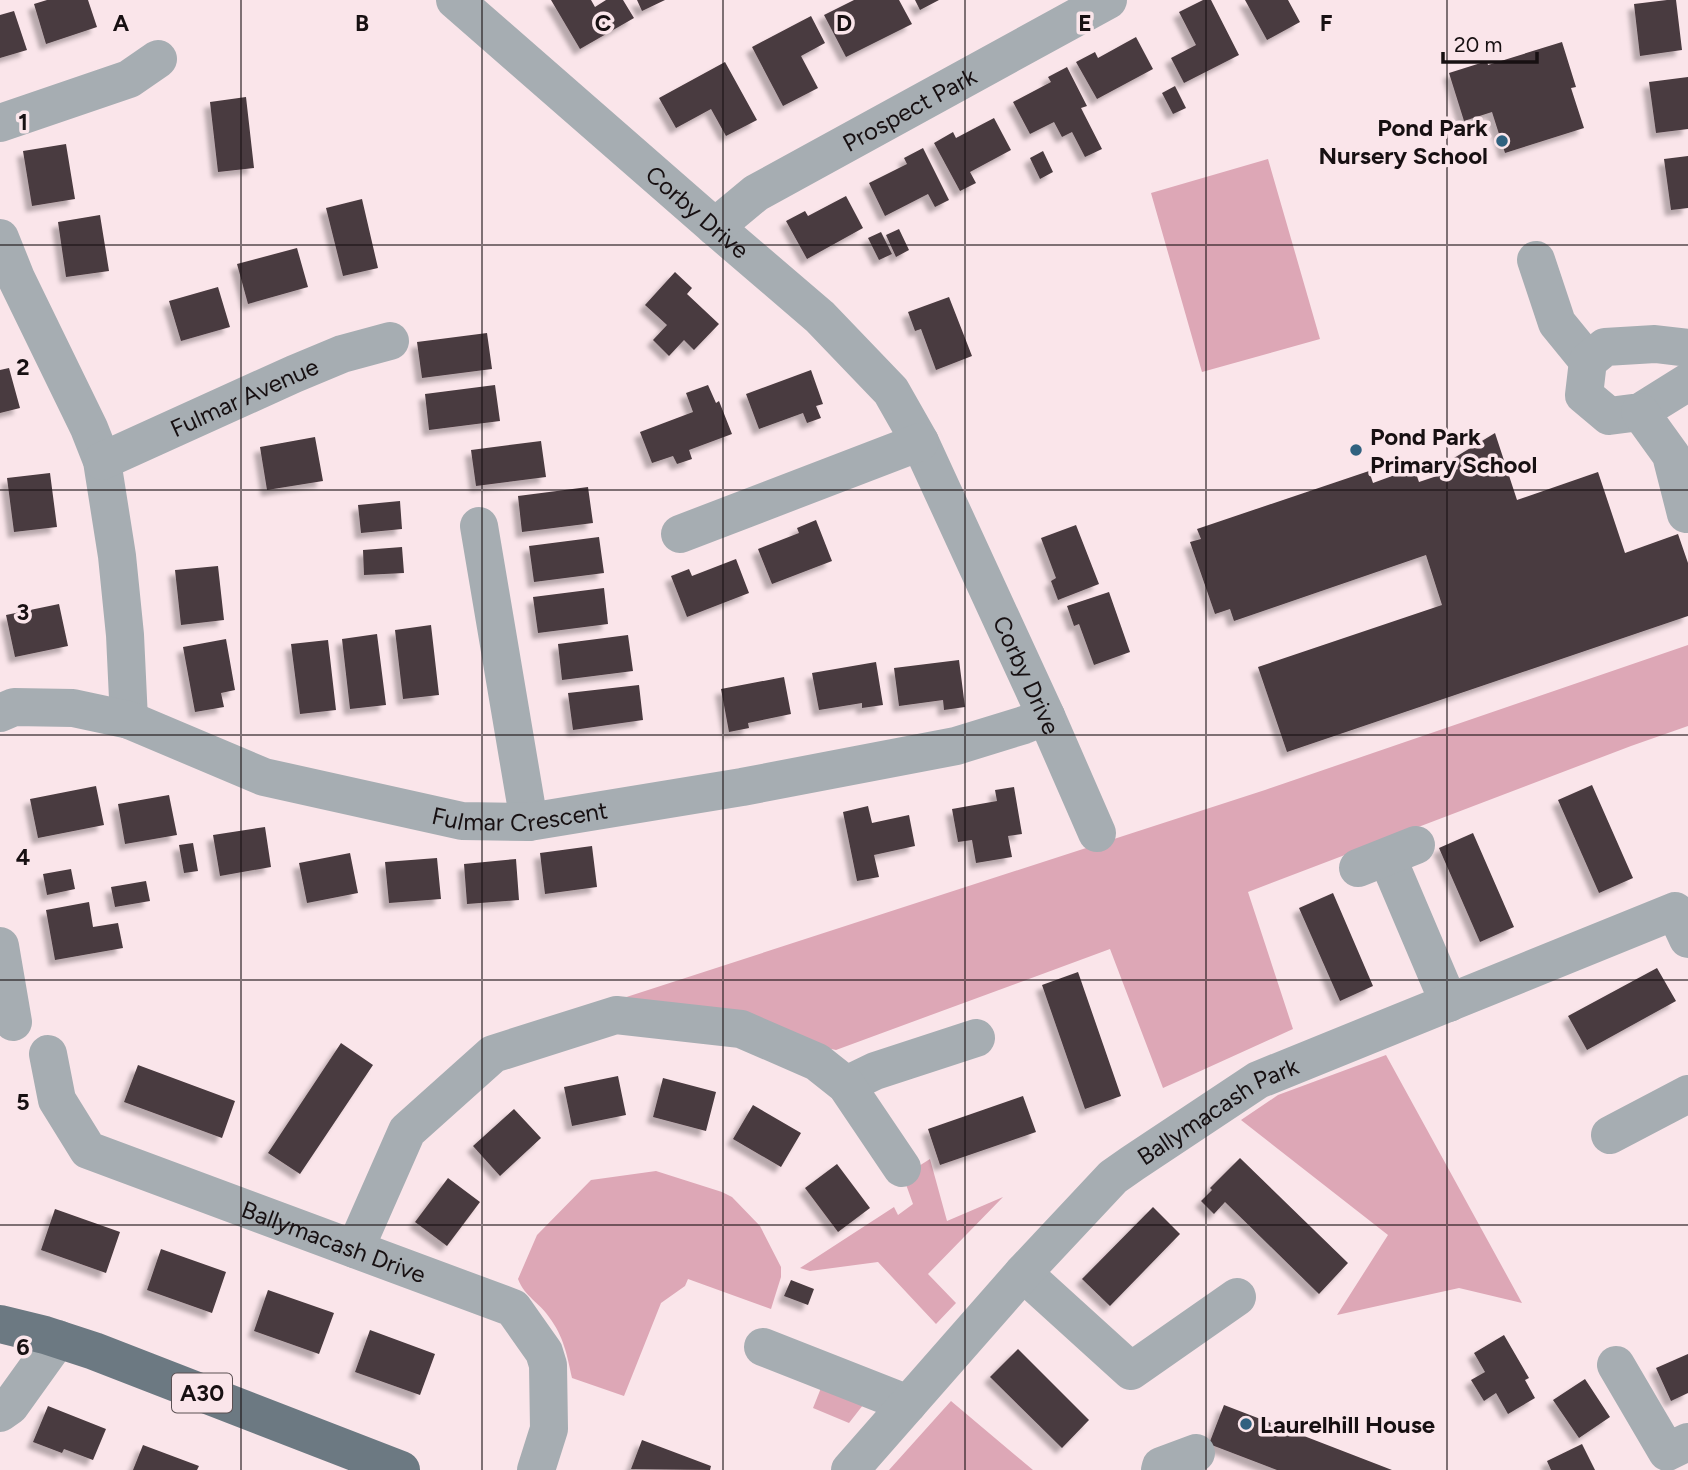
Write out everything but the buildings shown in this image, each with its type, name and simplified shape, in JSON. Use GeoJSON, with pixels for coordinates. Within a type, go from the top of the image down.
{"type":"FeatureCollection","features":[{"type":"Feature","properties":{"kind":"main road","name":"A30"},"geometry":{"type":"LineString","coordinates":[[0,1324],[94,1351],[401,1470]]}},
{"type":"Feature","properties":{"kind":"street","name":"Prospect Park"},"geometry":{"type":"LineString","coordinates":[[715,227],[756,194],[1108,0]]}},
{"type":"Feature","properties":{"kind":"street","name":"Corby Drive"},"geometry":{"type":"LineString","coordinates":[[467,4],[715,227],[820,317],[891,391],[920,442],[1097,833]]}},
{"type":"Feature","properties":{"kind":"street"},"geometry":{"type":"LineString","coordinates":[[0,123],[129,79],[158,59]]}},
{"type":"Feature","properties":{"kind":"street"},"geometry":{"type":"LineString","coordinates":[[0,238],[8,281],[89,428],[102,461],[117,556],[125,635],[129,720]]}},
{"type":"Feature","properties":{"kind":"street"},"geometry":{"type":"LineString","coordinates":[[1536,260],[1557,323],[1588,361]]}},
{"type":"Feature","properties":{"kind":"street","name":"Fulmar Avenue"},"geometry":{"type":"LineString","coordinates":[[102,461],[342,354],[390,341]]}},
{"type":"Feature","properties":{"kind":"street"},"geometry":{"type":"LineString","coordinates":[[1688,348],[1655,344],[1605,347],[1588,361],[1584,395],[1609,416],[1640,412],[1688,382]]}},
{"type":"Feature","properties":{"kind":"street"},"geometry":{"type":"LineString","coordinates":[[1640,412],[1671,454],[1686,514]]}},
{"type":"Feature","properties":{"kind":"street"},"geometry":{"type":"LineString","coordinates":[[680,534],[920,442]]}},
{"type":"Feature","properties":{"kind":"street"},"geometry":{"type":"LineString","coordinates":[[479,526],[529,822]]}},
{"type":"Feature","properties":{"kind":"street","name":"Fulmar Crescent"},"geometry":{"type":"LineString","coordinates":[[0,713],[14,706],[73,708],[129,720],[264,777],[462,821],[529,822],[742,787],[956,746],[1046,716]]}},
{"type":"Feature","properties":{"kind":"street"},"geometry":{"type":"LineString","coordinates":[[1387,857],[1449,1003]]}},
{"type":"Feature","properties":{"kind":"street","name":"Ballymacash Park"},"geometry":{"type":"LineString","coordinates":[[850,1470],[1023,1273],[1113,1177],[1258,1080],[1675,911],[1688,940]]}},
{"type":"Feature","properties":{"kind":"street"},"geometry":{"type":"LineString","coordinates":[[0,946],[13,1022]]}},
{"type":"Feature","properties":{"kind":"street"},"geometry":{"type":"LineString","coordinates":[[355,1250],[407,1131],[493,1054],[616,1015],[741,1029],[817,1062],[846,1085],[901,1168]]}},
{"type":"Feature","properties":{"kind":"street"},"geometry":{"type":"LineString","coordinates":[[846,1085],[875,1072],[976,1038]]}},
{"type":"Feature","properties":{"kind":"street","name":"Ballymacash Drive"},"geometry":{"type":"LineString","coordinates":[[48,1054],[57,1100],[88,1150],[513,1308],[544,1352],[548,1365],[549,1429],[536,1470]]}},
{"type":"Feature","properties":{"kind":"street"},"geometry":{"type":"LineString","coordinates":[[1610,1135],[1688,1094]]}},
{"type":"Feature","properties":{"kind":"street"},"geometry":{"type":"LineString","coordinates":[[1023,1273],[1131,1370],[1237,1297]]}},
{"type":"Feature","properties":{"kind":"street"},"geometry":{"type":"LineString","coordinates":[[0,1413],[10,1406],[58,1339]]}},
{"type":"Feature","properties":{"kind":"street"},"geometry":{"type":"LineString","coordinates":[[763,1347],[908,1404]]}},
{"type":"Feature","properties":{"kind":"street"},"geometry":{"type":"LineString","coordinates":[[1616,1365],[1667,1452],[1688,1442]]}},
{"type":"Feature","properties":{"kind":"street"},"geometry":{"type":"LineString","coordinates":[[1160,1470],[1161,1466],[1196,1453]]}},
{"type":"Feature","properties":{"kind":"shaded area"},"geometry":{"type":"Polygon","coordinates":[[[1268,159],[1320,339],[1202,372],[1151,193],[1268,159]]]}},
{"type":"Feature","properties":{"kind":"shaded area"},"geometry":{"type":"Polygon","coordinates":[[[1688,645],[1688,726],[1248,892],[1293,1029],[1163,1088],[1110,949],[836,1050],[611,1002],[1265,790],[1688,645]]]}},
{"type":"Feature","properties":{"kind":"shaded area"},"geometry":{"type":"Polygon","coordinates":[[[1386,1055],[1522,1303],[1459,1288],[1337,1315],[1388,1235],[1241,1120],[1278,1095],[1386,1055]]]}},
{"type":"Feature","properties":{"kind":"shaded area"},"geometry":{"type":"Polygon","coordinates":[[[930,1159],[947,1221],[1003,1197],[928,1274],[956,1303],[936,1324],[878,1262],[810,1271],[800,1268],[894,1207],[898,1215],[913,1204],[903,1176],[930,1159]]]}},
{"type":"Feature","properties":{"kind":"shaded area"},"geometry":{"type":"Polygon","coordinates":[[[656,1171],[732,1197],[760,1226],[781,1267],[781,1277],[771,1309],[688,1279],[685,1286],[661,1303],[624,1396],[572,1378],[564,1346],[554,1324],[524,1290],[518,1279],[537,1235],[591,1180],[656,1171]]]}},
{"type":"Feature","properties":{"kind":"shaded area"},"geometry":{"type":"Polygon","coordinates":[[[821,1388],[863,1405],[849,1423],[813,1408],[821,1388]]]}},
{"type":"Feature","properties":{"kind":"shaded area"},"geometry":{"type":"Polygon","coordinates":[[[951,1401],[1033,1470],[889,1470],[951,1401]]]}},
{"type":"Feature","properties":{"kind":"place","name":"Pond Park Nursery School"},"geometry":{"type":"Point","coordinates":[1502,141]}},
{"type":"Feature","properties":{"kind":"place","name":"Pond Park Primary School"},"geometry":{"type":"Point","coordinates":[1356,450]}},
{"type":"Feature","properties":{"kind":"place","name":"Laurelhill House"},"geometry":{"type":"Point","coordinates":[1246,1424]}}]}
